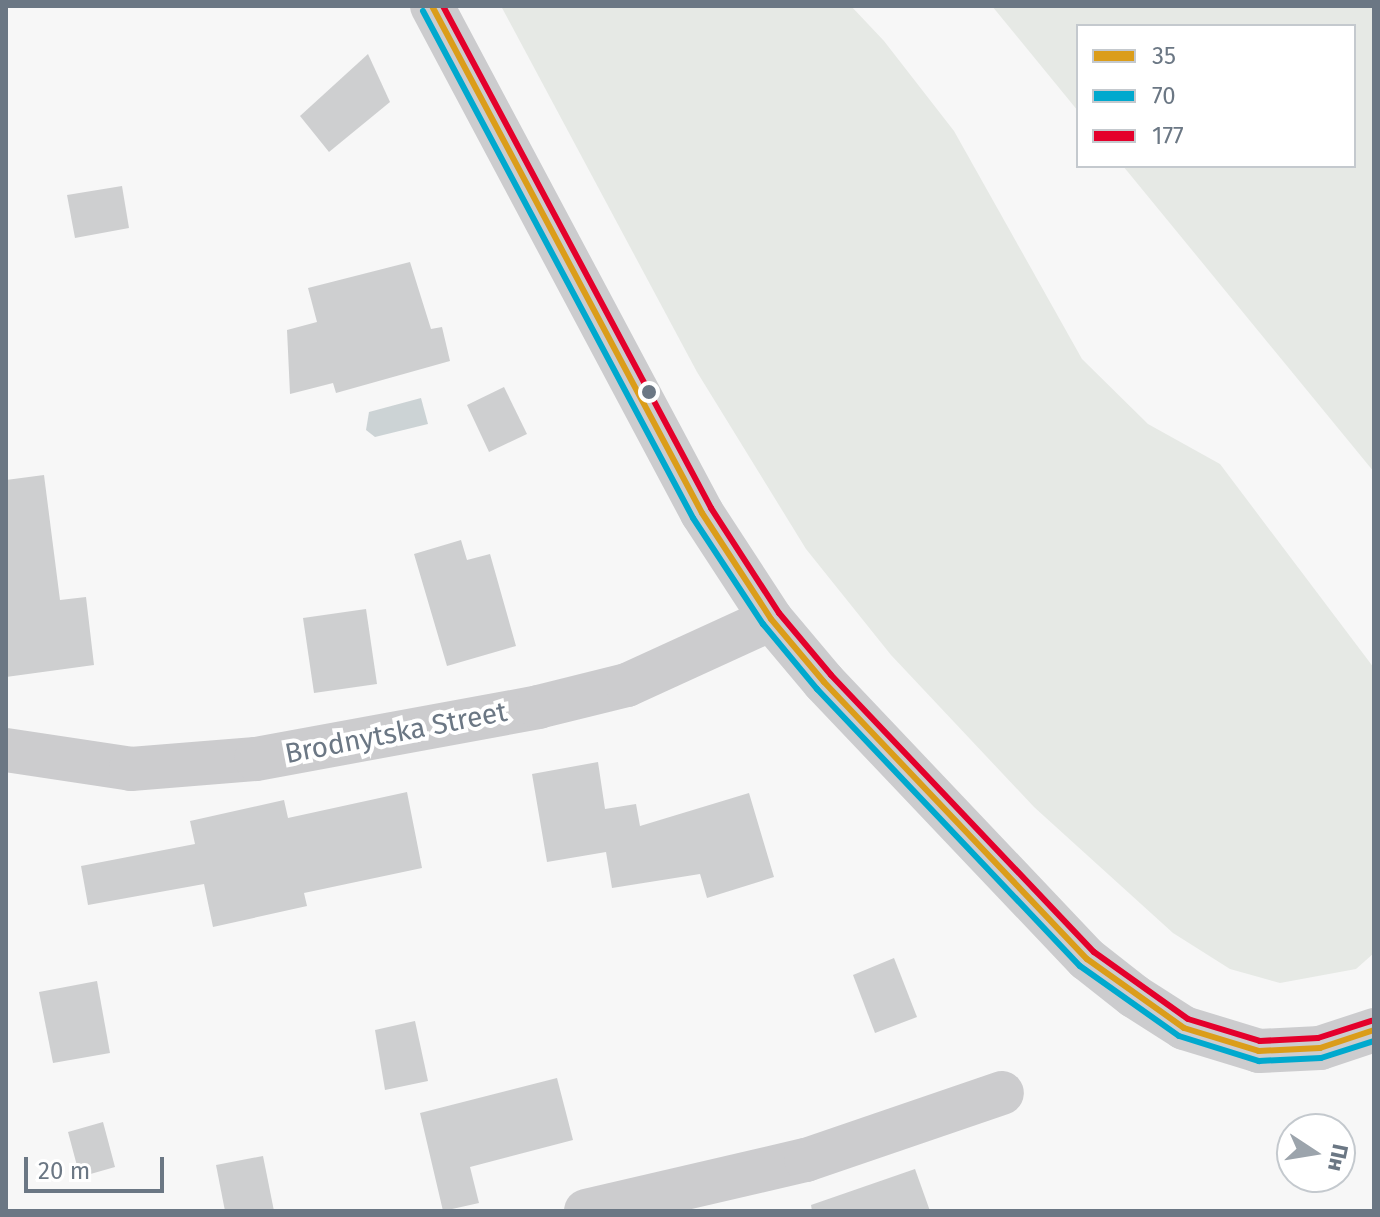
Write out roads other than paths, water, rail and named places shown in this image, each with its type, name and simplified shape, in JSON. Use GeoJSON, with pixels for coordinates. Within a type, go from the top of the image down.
{"type":"FeatureCollection","features":[{"type":"Feature","properties":{"kind":"street"},"geometry":{"type":"LineString","coordinates":[[432,6],[639,400],[702,513],[771,619],[984,854],[1087,959],[1134,996],[1184,1028],[1259,1051],[1320,1048],[1374,1030]]}},
{"type":"Feature","properties":{"kind":"street","name":"Brodnytska Street"},"geometry":{"type":"LineString","coordinates":[[6,750],[131,769],[256,759],[627,685],[771,619]]}},
{"type":"Feature","properties":{"kind":"street"},"geometry":{"type":"LineString","coordinates":[[586,1211],[806,1160],[1002,1093]]}}]}
